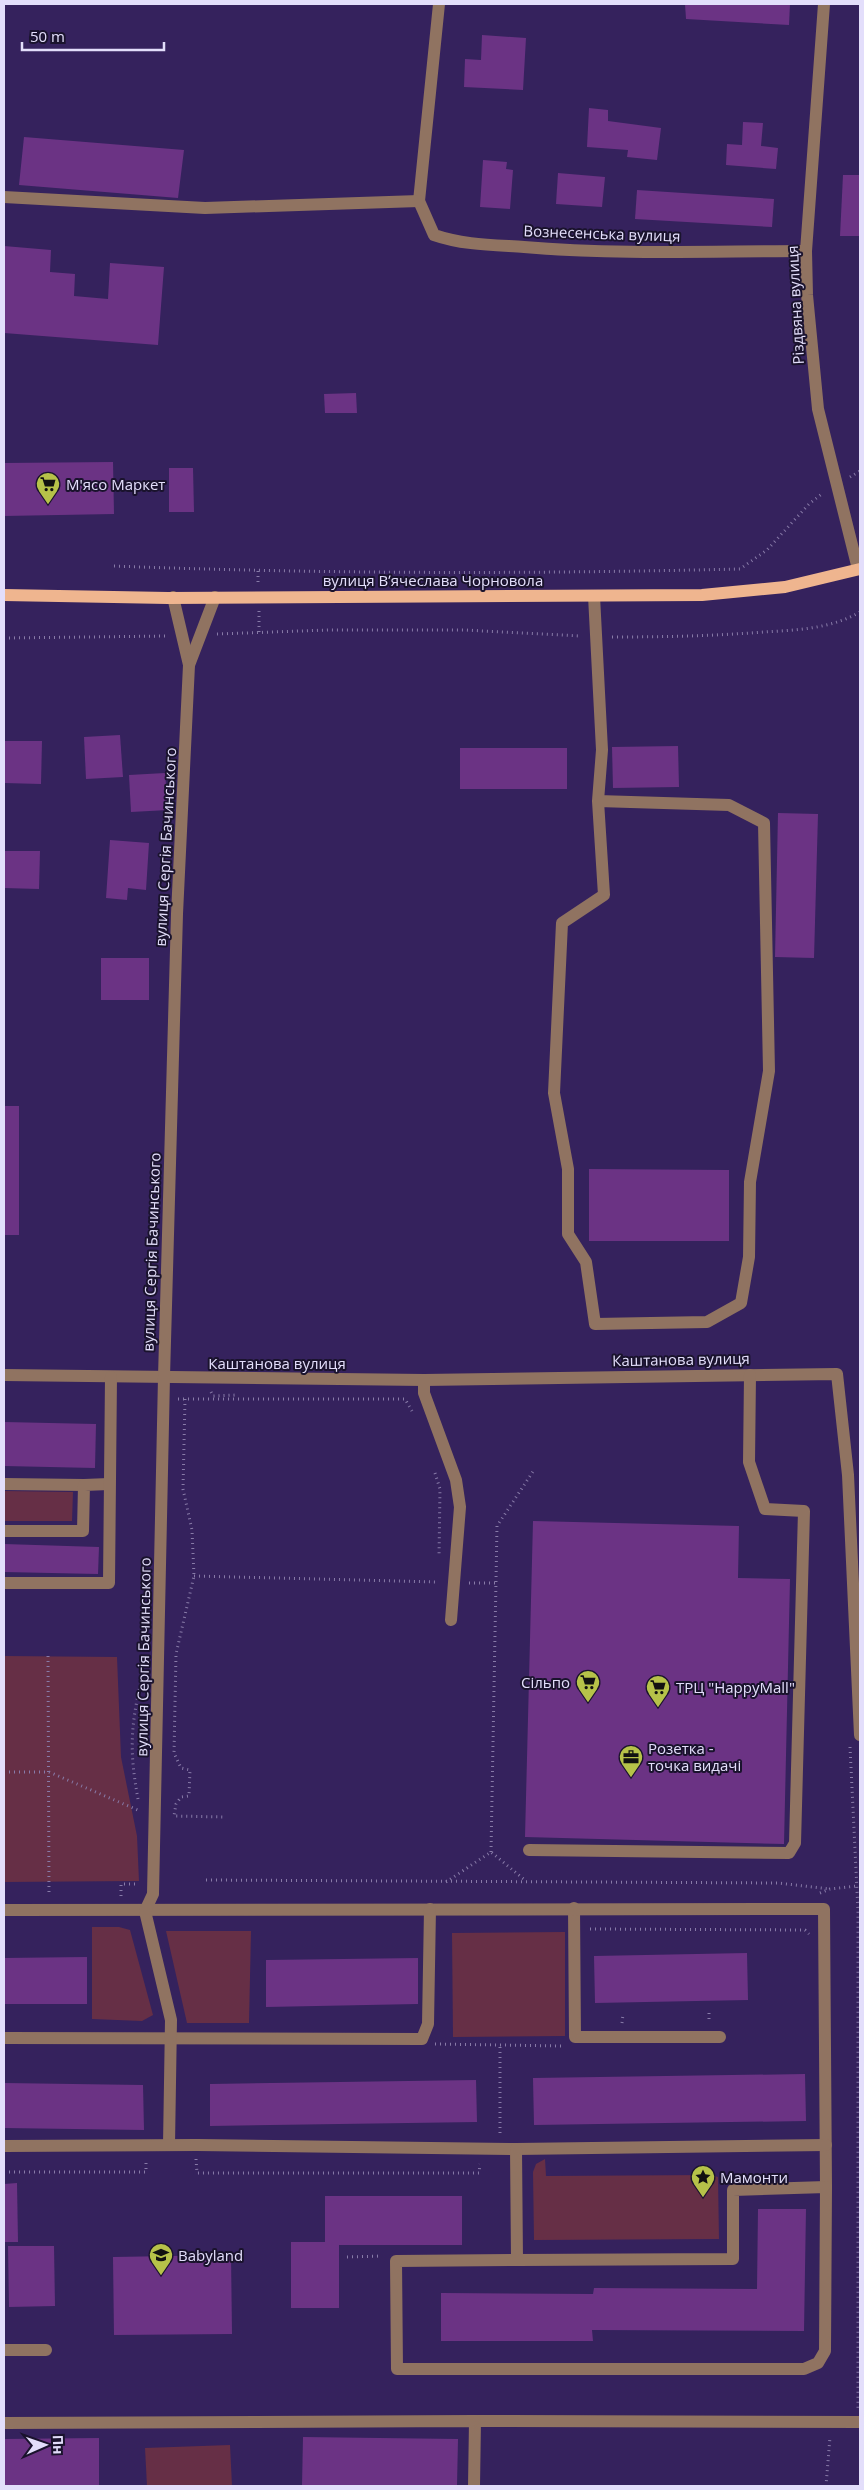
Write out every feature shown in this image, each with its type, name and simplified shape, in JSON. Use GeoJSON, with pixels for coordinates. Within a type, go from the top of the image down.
{"type":"FeatureCollection","features":[{"type":"Feature","properties":{"kind":"main road","name":"вулиця Вʼячеслава Чорновола"},"geometry":{"type":"LineString","coordinates":[[4,595],[216,597],[702,595],[785,587],[859,569]]}},
{"type":"Feature","properties":{"kind":"street"},"geometry":{"type":"LineString","coordinates":[[4,196],[205,208],[419,201],[439,4]]}},
{"type":"Feature","properties":{"kind":"street","name":"Різдвяна вулиця"},"geometry":{"type":"LineString","coordinates":[[824,4],[806,251],[808,295],[818,409],[859,569]]}},
{"type":"Feature","properties":{"kind":"street","name":"Вознесенська вулиця"},"geometry":{"type":"LineString","coordinates":[[419,201],[434,235],[449,240],[469,243],[576,252],[806,251]]}},
{"type":"Feature","properties":{"kind":"street"},"geometry":{"type":"LineString","coordinates":[[594,596],[602,750],[598,801],[604,895],[562,923],[554,1093],[568,1169],[568,1234],[586,1262],[595,1324],[707,1322],[741,1303],[750,1256],[750,1182],[769,1071],[764,823],[729,804],[598,801]]}},
{"type":"Feature","properties":{"kind":"street"},"geometry":{"type":"LineString","coordinates":[[173,597],[189,665]]}},
{"type":"Feature","properties":{"kind":"street","name":"вулиця Сергія Бачинського"},"geometry":{"type":"LineString","coordinates":[[145,1910],[153,1894],[164,1377],[177,924],[189,665],[216,597]]}},
{"type":"Feature","properties":{"kind":"street","name":"Каштанова вулиця"},"geometry":{"type":"LineString","coordinates":[[4,1375],[424,1380],[837,1374],[848,1476],[855,1737]]}},
{"type":"Feature","properties":{"kind":"street"},"geometry":{"type":"LineString","coordinates":[[529,1850],[789,1853],[795,1843],[804,1511],[765,1509],[749,1462],[750,1375]]}},
{"type":"Feature","properties":{"kind":"street"},"geometry":{"type":"LineString","coordinates":[[4,1583],[109,1583],[111,1377]]}},
{"type":"Feature","properties":{"kind":"street"},"geometry":{"type":"LineString","coordinates":[[424,1380],[424,1393],[456,1480],[460,1507],[451,1620]]}},
{"type":"Feature","properties":{"kind":"street"},"geometry":{"type":"LineString","coordinates":[[4,1484],[109,1484]]}},
{"type":"Feature","properties":{"kind":"street"},"geometry":{"type":"LineString","coordinates":[[4,1531],[83,1531],[84,1485]]}},
{"type":"Feature","properties":{"kind":"street"},"geometry":{"type":"LineString","coordinates":[[574,1908],[575,2037],[720,2037]]}},
{"type":"Feature","properties":{"kind":"street"},"geometry":{"type":"LineString","coordinates":[[4,2038],[170,2040],[422,2039],[428,2024],[430,1909]]}},
{"type":"Feature","properties":{"kind":"street"},"geometry":{"type":"LineString","coordinates":[[4,1910],[824,1909],[826,2145],[826,2187],[825,2351],[818,2363],[804,2369],[397,2368],[396,2261],[732,2259],[733,2190],[826,2187]]}},
{"type":"Feature","properties":{"kind":"street"},"geometry":{"type":"LineString","coordinates":[[145,1910],[171,2020],[169,2145]]}},
{"type":"Feature","properties":{"kind":"street"},"geometry":{"type":"LineString","coordinates":[[4,2146],[169,2145],[516,2149],[826,2145]]}},
{"type":"Feature","properties":{"kind":"street"},"geometry":{"type":"LineString","coordinates":[[516,2149],[517,2260]]}},
{"type":"Feature","properties":{"kind":"street"},"geometry":{"type":"LineString","coordinates":[[4,2350],[46,2350]]}},
{"type":"Feature","properties":{"kind":"street"},"geometry":{"type":"LineString","coordinates":[[4,2423],[856,2418]]}},
{"type":"Feature","properties":{"kind":"street"},"geometry":{"type":"LineString","coordinates":[[474,2486],[475,2421]]}},
{"type":"Feature","properties":{"kind":"path"},"geometry":{"type":"LineString","coordinates":[[114,566],[258,571],[541,573],[740,570],[767,550],[809,504],[836,484],[860,471]]}},
{"type":"Feature","properties":{"kind":"path"},"geometry":{"type":"LineString","coordinates":[[259,608],[259,633]]}},
{"type":"Feature","properties":{"kind":"path"},"geometry":{"type":"LineString","coordinates":[[201,634],[465,630],[597,637],[701,637],[809,628],[846,620],[860,612]]}},
{"type":"Feature","properties":{"kind":"path"},"geometry":{"type":"LineString","coordinates":[[4,638],[168,636]]}},
{"type":"Feature","properties":{"kind":"path"},"geometry":{"type":"LineString","coordinates":[[224,1817],[174,1816],[176,1804],[181,1797],[189,1796],[190,1770],[181,1768],[174,1753],[176,1654],[194,1576],[192,1530],[183,1489],[185,1399],[405,1399],[416,1416]]}},
{"type":"Feature","properties":{"kind":"path"},"geometry":{"type":"LineString","coordinates":[[491,1852],[497,1526],[534,1470]]}},
{"type":"Feature","properties":{"kind":"path"},"geometry":{"type":"LineString","coordinates":[[434,1471],[440,1489],[438,1564]]}},
{"type":"Feature","properties":{"kind":"path"},"geometry":{"type":"LineString","coordinates":[[194,1576],[438,1582],[438,1573]]}},
{"type":"Feature","properties":{"kind":"path"},"geometry":{"type":"LineString","coordinates":[[48,1656],[49,1910]]}},
{"type":"Feature","properties":{"kind":"path"},"geometry":{"type":"LineString","coordinates":[[142,1679],[132,1722],[132,1766],[142,1820]]}},
{"type":"Feature","properties":{"kind":"path"},"geometry":{"type":"LineString","coordinates":[[855,1737],[858,1911],[858,2411],[856,2418]]}},
{"type":"Feature","properties":{"kind":"path"},"geometry":{"type":"LineString","coordinates":[[4,1772],[49,1772],[140,1811]]}},
{"type":"Feature","properties":{"kind":"path"},"geometry":{"type":"LineString","coordinates":[[446,1882],[491,1852]]}},
{"type":"Feature","properties":{"kind":"path"},"geometry":{"type":"LineString","coordinates":[[491,1852],[526,1882]]}},
{"type":"Feature","properties":{"kind":"path"},"geometry":{"type":"LineString","coordinates":[[206,1880],[778,1883],[830,1889]]}},
{"type":"Feature","properties":{"kind":"path"},"geometry":{"type":"LineString","coordinates":[[120,1910],[121,1884],[141,1884]]}},
{"type":"Feature","properties":{"kind":"path"},"geometry":{"type":"LineString","coordinates":[[622,2025],[623,2014]]}},
{"type":"Feature","properties":{"kind":"path"},"geometry":{"type":"LineString","coordinates":[[422,2039],[438,2045],[561,2048],[575,2037]]}},
{"type":"Feature","properties":{"kind":"path"},"geometry":{"type":"LineString","coordinates":[[500,2046],[500,2149]]}},
{"type":"Feature","properties":{"kind":"path"},"geometry":{"type":"LineString","coordinates":[[4,2172],[146,2172],[145,2146]]}},
{"type":"Feature","properties":{"kind":"path"},"geometry":{"type":"LineString","coordinates":[[197,2146],[197,2173],[479,2173],[480,2158]]}},
{"type":"Feature","properties":{"kind":"path"},"geometry":{"type":"LineString","coordinates":[[188,2159],[197,2159]]}},
{"type":"Feature","properties":{"kind":"path"},"geometry":{"type":"LineString","coordinates":[[146,2160],[154,2160]]}},
{"type":"Feature","properties":{"kind":"path"},"geometry":{"type":"LineString","coordinates":[[347,2256],[386,2256]]}},
{"type":"Feature","properties":{"kind":"path"},"geometry":{"type":"LineString","coordinates":[[826,2486],[830,2433]]}},
{"type":"Feature","properties":{"kind":"shaded area"},"geometry":{"type":"Polygon","coordinates":[[[4,1491],[73,1492],[72,1521],[4,1521],[4,1491]]]}},
{"type":"Feature","properties":{"kind":"shaded area"},"geometry":{"type":"Polygon","coordinates":[[[4,1656],[117,1657],[121,1757],[137,1836],[139,1881],[4,1882],[4,1656]]]}},
{"type":"Feature","properties":{"kind":"shaded area"},"geometry":{"type":"Polygon","coordinates":[[[92,1927],[119,1927],[130,1930],[153,2015],[142,2021],[92,2019],[92,1927]]]}},
{"type":"Feature","properties":{"kind":"shaded area"},"geometry":{"type":"Polygon","coordinates":[[[166,1931],[251,1931],[249,2023],[187,2023],[166,1931]]]}},
{"type":"Feature","properties":{"kind":"shaded area"},"geometry":{"type":"Polygon","coordinates":[[[565,1932],[565,2036],[453,2037],[452,1933],[565,1932]]]}},
{"type":"Feature","properties":{"kind":"shaded area"},"geometry":{"type":"Polygon","coordinates":[[[545,2159],[546,2176],[710,2175],[718,2177],[719,2239],[534,2240],[533,2172],[536,2164],[545,2159]]]}},
{"type":"Feature","properties":{"kind":"shaded area"},"geometry":{"type":"Polygon","coordinates":[[[230,2445],[232,2486],[147,2486],[145,2448],[230,2445]]]}},
{"type":"Feature","properties":{"kind":"building"},"geometry":{"type":"Polygon","coordinates":[[[685,4],[790,4],[789,25],[686,19],[685,4]]]}},
{"type":"Feature","properties":{"kind":"building"},"geometry":{"type":"Polygon","coordinates":[[[482,35],[526,38],[523,90],[464,87],[465,59],[481,60],[482,35]]]}},
{"type":"Feature","properties":{"kind":"building"},"geometry":{"type":"Polygon","coordinates":[[[589,108],[608,110],[608,121],[661,128],[657,160],[627,157],[628,150],[587,147],[589,108]]]}},
{"type":"Feature","properties":{"kind":"building"},"geometry":{"type":"Polygon","coordinates":[[[743,122],[763,123],[761,146],[778,148],[776,169],[726,165],[727,144],[742,145],[743,122]]]}},
{"type":"Feature","properties":{"kind":"building"},"geometry":{"type":"Polygon","coordinates":[[[24,137],[184,150],[178,198],[19,185],[24,137]]]}},
{"type":"Feature","properties":{"kind":"building"},"geometry":{"type":"Polygon","coordinates":[[[483,160],[507,162],[506,169],[513,170],[510,209],[480,207],[483,160]]]}},
{"type":"Feature","properties":{"kind":"building"},"geometry":{"type":"Polygon","coordinates":[[[558,173],[605,177],[602,207],[556,204],[558,173]]]}},
{"type":"Feature","properties":{"kind":"building"},"geometry":{"type":"Polygon","coordinates":[[[843,175],[860,175],[860,236],[840,236],[843,175]]]}},
{"type":"Feature","properties":{"kind":"building"},"geometry":{"type":"Polygon","coordinates":[[[637,190],[774,199],[772,227],[635,219],[637,190]]]}},
{"type":"Feature","properties":{"kind":"building"},"geometry":{"type":"Polygon","coordinates":[[[4,246],[51,250],[50,272],[75,274],[74,296],[108,299],[110,263],[164,267],[158,345],[4,333],[4,246]]]}},
{"type":"Feature","properties":{"kind":"building"},"geometry":{"type":"Polygon","coordinates":[[[356,393],[357,413],[325,413],[324,394],[356,393]]]}},
{"type":"Feature","properties":{"kind":"building"},"geometry":{"type":"Polygon","coordinates":[[[113,462],[114,514],[4,516],[4,463],[113,462]]]}},
{"type":"Feature","properties":{"kind":"building"},"geometry":{"type":"Polygon","coordinates":[[[169,468],[193,468],[194,512],[169,512],[169,468]]]}},
{"type":"Feature","properties":{"kind":"building"},"geometry":{"type":"Polygon","coordinates":[[[120,735],[123,777],[86,779],[84,737],[120,735]]]}},
{"type":"Feature","properties":{"kind":"building"},"geometry":{"type":"Polygon","coordinates":[[[4,741],[42,741],[41,784],[4,783],[4,741]]]}},
{"type":"Feature","properties":{"kind":"building"},"geometry":{"type":"Polygon","coordinates":[[[678,746],[679,787],[613,788],[612,747],[678,746]]]}},
{"type":"Feature","properties":{"kind":"building"},"geometry":{"type":"Polygon","coordinates":[[[460,748],[567,748],[567,789],[460,789],[460,748]]]}},
{"type":"Feature","properties":{"kind":"building"},"geometry":{"type":"Polygon","coordinates":[[[165,773],[168,810],[131,812],[129,775],[165,773]]]}},
{"type":"Feature","properties":{"kind":"building"},"geometry":{"type":"Polygon","coordinates":[[[778,813],[818,814],[814,958],[775,957],[778,813]]]}},
{"type":"Feature","properties":{"kind":"building"},"geometry":{"type":"Polygon","coordinates":[[[110,840],[149,843],[146,890],[128,888],[127,900],[106,898],[110,840]]]}},
{"type":"Feature","properties":{"kind":"building"},"geometry":{"type":"Polygon","coordinates":[[[4,851],[40,851],[39,889],[4,888],[4,851]]]}},
{"type":"Feature","properties":{"kind":"building"},"geometry":{"type":"Polygon","coordinates":[[[101,958],[149,958],[149,1000],[101,1000],[101,958]]]}},
{"type":"Feature","properties":{"kind":"building"},"geometry":{"type":"Polygon","coordinates":[[[4,1106],[19,1106],[19,1235],[4,1235],[4,1106]]]}},
{"type":"Feature","properties":{"kind":"building"},"geometry":{"type":"Polygon","coordinates":[[[589,1169],[729,1170],[729,1241],[589,1241],[589,1169]]]}},
{"type":"Feature","properties":{"kind":"building"},"geometry":{"type":"Polygon","coordinates":[[[4,1422],[96,1424],[95,1468],[4,1466],[4,1422]]]}},
{"type":"Feature","properties":{"kind":"building","name":"ТРЦ \"HappyMall\""},"geometry":{"type":"Polygon","coordinates":[[[533,1521],[739,1526],[738,1578],[790,1579],[784,1844],[525,1837],[533,1521]]]}},
{"type":"Feature","properties":{"kind":"building"},"geometry":{"type":"Polygon","coordinates":[[[4,1544],[99,1547],[98,1574],[4,1572],[4,1544]]]}},
{"type":"Feature","properties":{"kind":"building"},"geometry":{"type":"Polygon","coordinates":[[[747,1953],[748,2000],[595,2003],[594,1956],[747,1953]]]}},
{"type":"Feature","properties":{"kind":"building"},"geometry":{"type":"Polygon","coordinates":[[[87,1957],[87,2004],[4,2004],[4,1958],[87,1957]]]}},
{"type":"Feature","properties":{"kind":"building"},"geometry":{"type":"Polygon","coordinates":[[[418,1958],[418,2004],[266,2007],[266,1960],[418,1958]]]}},
{"type":"Feature","properties":{"kind":"building"},"geometry":{"type":"Polygon","coordinates":[[[805,2074],[806,2121],[534,2125],[533,2078],[805,2074]]]}},
{"type":"Feature","properties":{"kind":"building"},"geometry":{"type":"Polygon","coordinates":[[[476,2080],[477,2122],[210,2126],[210,2084],[476,2080]]]}},
{"type":"Feature","properties":{"kind":"building"},"geometry":{"type":"Polygon","coordinates":[[[4,2083],[143,2085],[144,2130],[4,2128],[4,2083]]]}},
{"type":"Feature","properties":{"kind":"building"},"geometry":{"type":"Polygon","coordinates":[[[17,2183],[18,2242],[4,2242],[4,2184],[17,2183]]]}},
{"type":"Feature","properties":{"kind":"building"},"geometry":{"type":"Polygon","coordinates":[[[325,2196],[462,2196],[462,2245],[339,2245],[339,2308],[291,2308],[291,2242],[325,2242],[325,2196]]]}},
{"type":"Feature","properties":{"kind":"building"},"geometry":{"type":"Polygon","coordinates":[[[758,2209],[806,2209],[804,2331],[592,2330],[593,2341],[441,2341],[441,2293],[593,2294],[594,2288],[757,2289],[758,2209]]]}},
{"type":"Feature","properties":{"kind":"building"},"geometry":{"type":"Polygon","coordinates":[[[8,2246],[54,2246],[55,2306],[9,2307],[8,2246]]]}},
{"type":"Feature","properties":{"kind":"building"},"geometry":{"type":"Polygon","coordinates":[[[231,2255],[232,2334],[114,2335],[113,2257],[231,2255]]]}},
{"type":"Feature","properties":{"kind":"building"},"geometry":{"type":"Polygon","coordinates":[[[303,2437],[458,2439],[457,2486],[302,2486],[303,2437]]]}},
{"type":"Feature","properties":{"kind":"building"},"geometry":{"type":"Polygon","coordinates":[[[99,2438],[99,2486],[4,2486],[4,2439],[99,2438]]]}},
{"type":"Feature","properties":{"kind":"place","name":"М'ясо Маркет"},"geometry":{"type":"Point","coordinates":[48,505]}},
{"type":"Feature","properties":{"kind":"place","name":"Сільпо"},"geometry":{"type":"Point","coordinates":[588,1703]}},
{"type":"Feature","properties":{"kind":"place","name":"ТРЦ \"HappyMall\""},"geometry":{"type":"Point","coordinates":[658,1708]}},
{"type":"Feature","properties":{"kind":"place","name":"Розетка - точка видачі"},"geometry":{"type":"Point","coordinates":[631,1778]}},
{"type":"Feature","properties":{"kind":"place","name":"Мамонти"},"geometry":{"type":"Point","coordinates":[703,2198]}},
{"type":"Feature","properties":{"kind":"place","name":"Babyland"},"geometry":{"type":"Point","coordinates":[161,2276]}}]}
